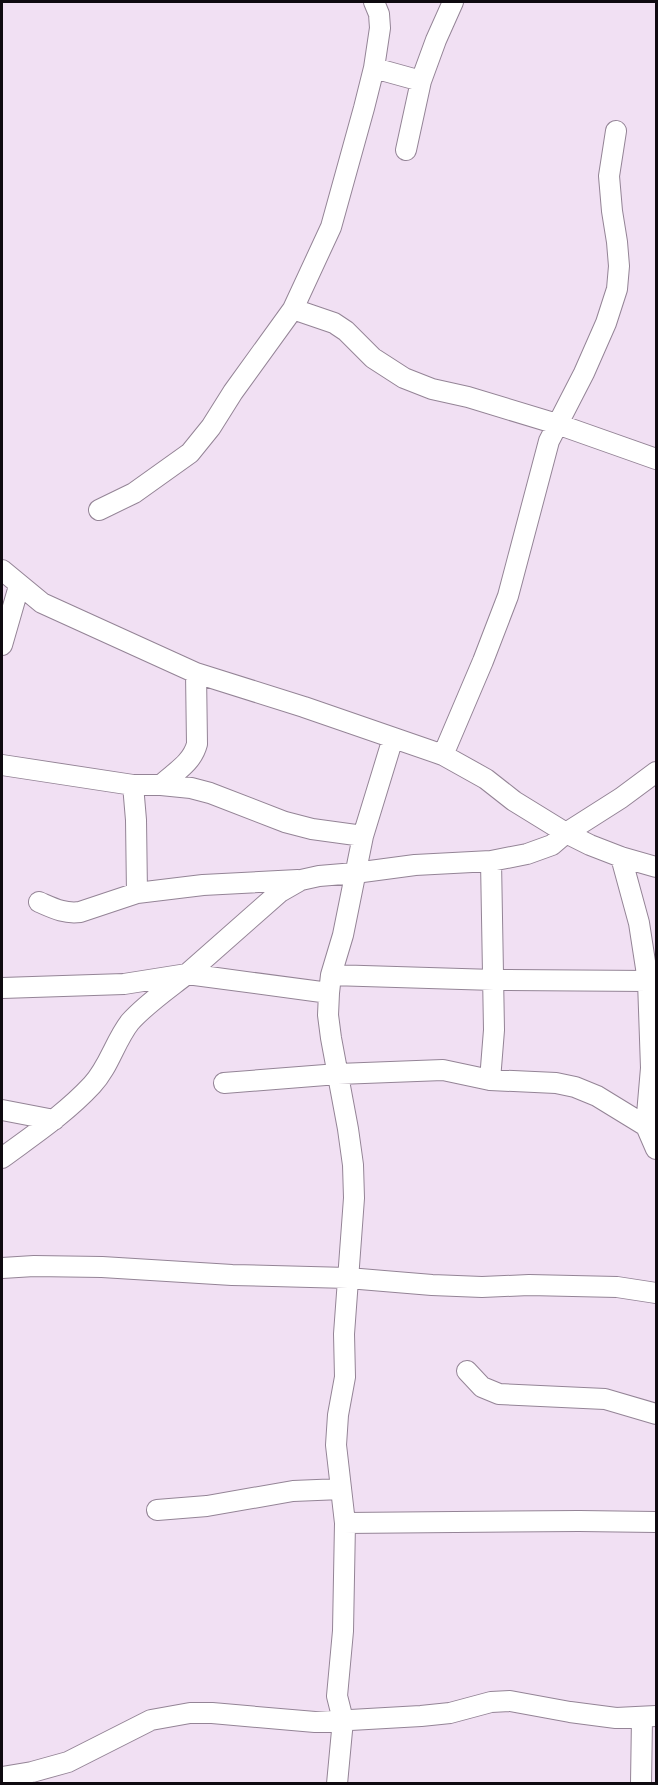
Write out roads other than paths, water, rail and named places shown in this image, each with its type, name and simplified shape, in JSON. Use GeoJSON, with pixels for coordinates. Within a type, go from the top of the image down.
{"type":"FeatureCollection","features":[{"type":"Feature","properties":{"kind":"street"},"geometry":{"type":"LineString","coordinates":[[99,510],[134,493],[190,453],[211,427],[233,392],[293,309],[331,227],[359,128],[374,68],[380,28],[379,14],[374,2]]}},
{"type":"Feature","properties":{"kind":"street"},"geometry":{"type":"LineString","coordinates":[[406,150],[421,81],[453,2]]}},
{"type":"Feature","properties":{"kind":"street"},"geometry":{"type":"LineString","coordinates":[[374,68],[421,81]]}},
{"type":"Feature","properties":{"kind":"street"},"geometry":{"type":"LineString","coordinates":[[443,755],[508,596],[549,441],[584,373],[606,323],[617,289],[619,266],[609,176],[616,131]]}},
{"type":"Feature","properties":{"kind":"street"},"geometry":{"type":"LineString","coordinates":[[293,309],[334,323],[346,331],[373,358],[404,378],[432,389],[468,397],[557,424],[657,459]]}},
{"type":"Feature","properties":{"kind":"street"},"geometry":{"type":"LineString","coordinates":[[2,570],[42,603],[196,673],[443,755],[486,780],[514,801],[566,833],[621,857],[657,867]]}},
{"type":"Feature","properties":{"kind":"street"},"geometry":{"type":"LineString","coordinates":[[2,645],[19,586]]}},
{"type":"Feature","properties":{"kind":"street"},"geometry":{"type":"LineString","coordinates":[[161,785],[191,759],[195,752],[197,744],[196,673]]}},
{"type":"Feature","properties":{"kind":"street"},"geometry":{"type":"LineString","coordinates":[[337,1784],[340,1753],[328,1721],[337,1696],[343,1631],[345,1523],[336,1445],[338,1415],[345,1377],[344,1334],[354,1198],[353,1165],[330,1026],[330,984],[343,935],[363,836],[393,738]]}},
{"type":"Feature","properties":{"kind":"street"},"geometry":{"type":"LineString","coordinates":[[2,765],[133,785],[191,788],[285,822],[312,829],[363,836]]}},
{"type":"Feature","properties":{"kind":"street"},"geometry":{"type":"LineString","coordinates":[[39,902],[63,913],[71,914],[137,893],[203,885],[301,880],[415,865],[491,861],[527,854],[552,845],[566,833],[657,772]]}},
{"type":"Feature","properties":{"kind":"street"},"geometry":{"type":"LineString","coordinates":[[133,785],[137,893]]}},
{"type":"Feature","properties":{"kind":"street"},"geometry":{"type":"LineString","coordinates":[[621,857],[652,982],[651,1068],[646,1126],[657,1149]]}},
{"type":"Feature","properties":{"kind":"street"},"geometry":{"type":"LineString","coordinates":[[489,1080],[494,1030],[491,861]]}},
{"type":"Feature","properties":{"kind":"street"},"geometry":{"type":"LineString","coordinates":[[2,1158],[54,1120],[93,1084],[131,1021],[280,892],[301,880]]}},
{"type":"Feature","properties":{"kind":"street"},"geometry":{"type":"LineString","coordinates":[[2,988],[124,984],[187,974],[330,984],[494,980],[652,982]]}},
{"type":"Feature","properties":{"kind":"street"},"geometry":{"type":"LineString","coordinates":[[224,1083],[338,1074],[443,1070],[489,1080],[556,1083],[575,1087],[597,1096],[646,1126]]}},
{"type":"Feature","properties":{"kind":"street"},"geometry":{"type":"LineString","coordinates":[[2,1110],[54,1120]]}},
{"type":"Feature","properties":{"kind":"street"},"geometry":{"type":"LineString","coordinates":[[2,1268],[102,1267],[232,1275],[348,1278],[482,1287],[529,1285],[617,1287],[657,1293]]}},
{"type":"Feature","properties":{"kind":"street"},"geometry":{"type":"LineString","coordinates":[[466,1371],[482,1387],[499,1394],[605,1399],[657,1414]]}},
{"type":"Feature","properties":{"kind":"street"},"geometry":{"type":"LineString","coordinates":[[157,1510],[207,1506],[293,1491],[341,1489]]}},
{"type":"Feature","properties":{"kind":"street"},"geometry":{"type":"LineString","coordinates":[[345,1523],[657,1522]]}},
{"type":"Feature","properties":{"kind":"street"},"geometry":{"type":"LineString","coordinates":[[2,1778],[68,1762],[151,1720],[190,1713],[328,1721],[450,1713],[491,1702],[510,1701],[616,1718],[649,1717],[641,1784]]}},
{"type":"Feature","properties":{"kind":"street"},"geometry":{"type":"LineString","coordinates":[[328,1721],[340,1753]]}}]}
